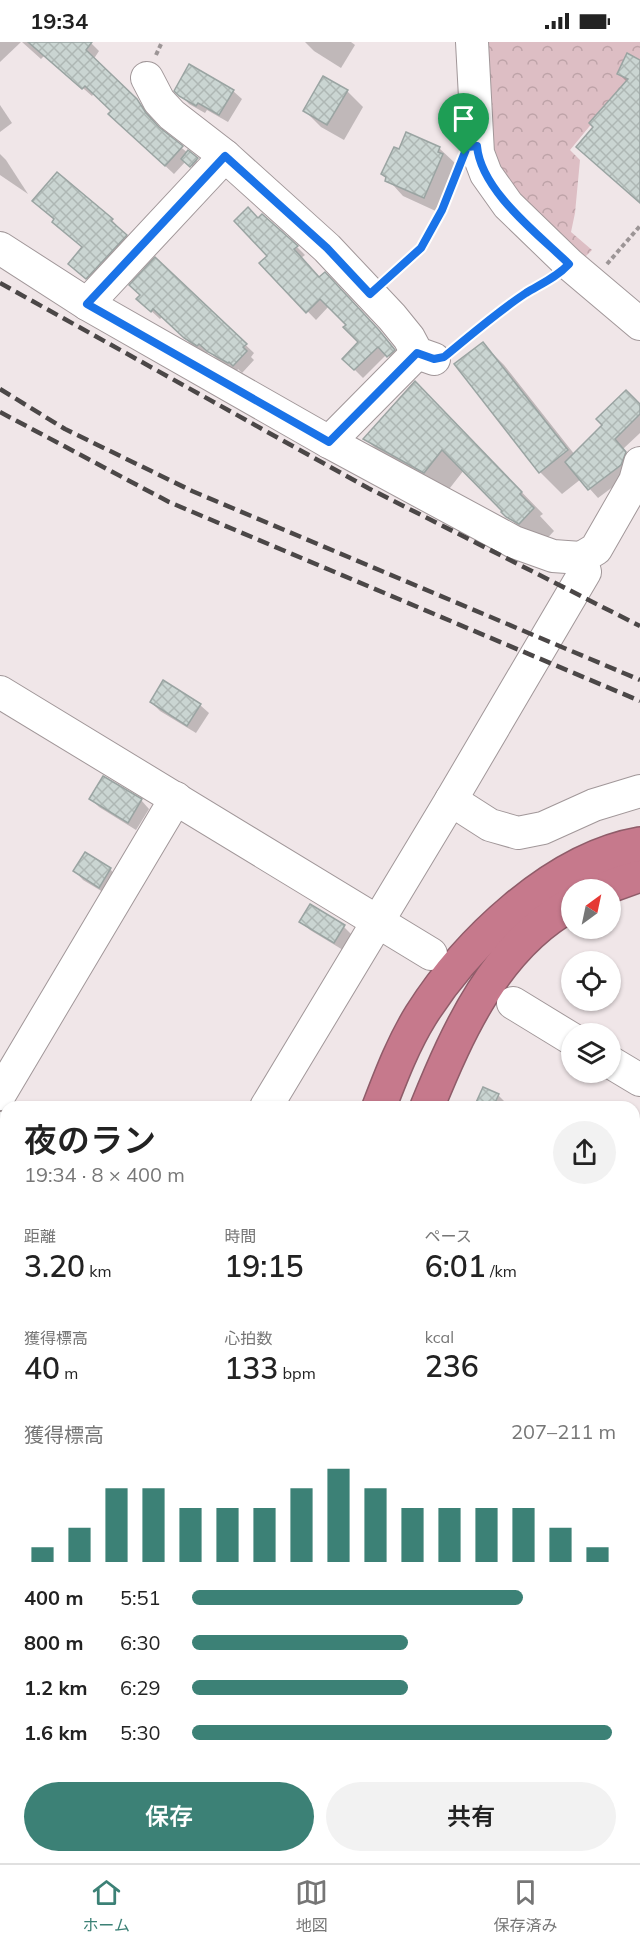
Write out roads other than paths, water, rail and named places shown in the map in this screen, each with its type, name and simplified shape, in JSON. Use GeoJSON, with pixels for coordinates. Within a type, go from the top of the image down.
{"type":"FeatureCollection","features":[{"type":"Feature","properties":{"kind":"highway"},"geometry":{"type":"LineString","coordinates":[[381,1101],[399,1056],[420,1017],[443,983],[510,912],[551,882],[589,861],[628,846],[640,844]]}},
{"type":"Feature","properties":{"kind":"highway"},"geometry":{"type":"LineString","coordinates":[[621,882],[640,875]]}},
{"type":"Feature","properties":{"kind":"highway"},"geometry":{"type":"LineString","coordinates":[[430,1101],[459,1034],[477,1001],[501,966],[531,934],[561,912]]}},
{"type":"Feature","properties":{"kind":"street"},"geometry":{"type":"LineString","coordinates":[[471,42],[477,146],[486,174],[508,205],[580,273],[640,324]]}},
{"type":"Feature","properties":{"kind":"street"},"geometry":{"type":"LineString","coordinates":[[147,78],[159,101],[172,115],[225,156],[327,248],[425,356],[329,442]]}},
{"type":"Feature","properties":{"kind":"street"},"geometry":{"type":"LineString","coordinates":[[87,304],[225,156]]}},
{"type":"Feature","properties":{"kind":"street"},"geometry":{"type":"LineString","coordinates":[[0,248],[87,304],[329,442],[514,542],[553,556],[581,558],[596,549],[635,481],[640,463]]}},
{"type":"Feature","properties":{"kind":"street"},"geometry":{"type":"LineString","coordinates":[[270,1101],[585,572],[581,558]]}},
{"type":"Feature","properties":{"kind":"street"},"geometry":{"type":"LineString","coordinates":[[0,692],[431,954]]}},
{"type":"Feature","properties":{"kind":"street"},"geometry":{"type":"LineString","coordinates":[[451,800],[489,825],[518,833],[543,828],[594,805],[640,790]]}},
{"type":"Feature","properties":{"kind":"street"},"geometry":{"type":"LineString","coordinates":[[0,1094],[176,798]]}},
{"type":"Feature","properties":{"kind":"street"},"geometry":{"type":"LineString","coordinates":[[513,1003],[561,1032]]}},
{"type":"Feature","properties":{"kind":"street"},"geometry":{"type":"LineString","coordinates":[[621,1069],[640,1080]]}},
{"type":"Feature","properties":{"kind":"railway"},"geometry":{"type":"LineString","coordinates":[[0,283],[368,488],[640,626]]}},
{"type":"Feature","properties":{"kind":"railway"},"geometry":{"type":"LineString","coordinates":[[0,389],[65,429],[192,491],[640,680]]}},
{"type":"Feature","properties":{"kind":"railway"},"geometry":{"type":"LineString","coordinates":[[0,412],[169,502],[640,701]]}}]}
